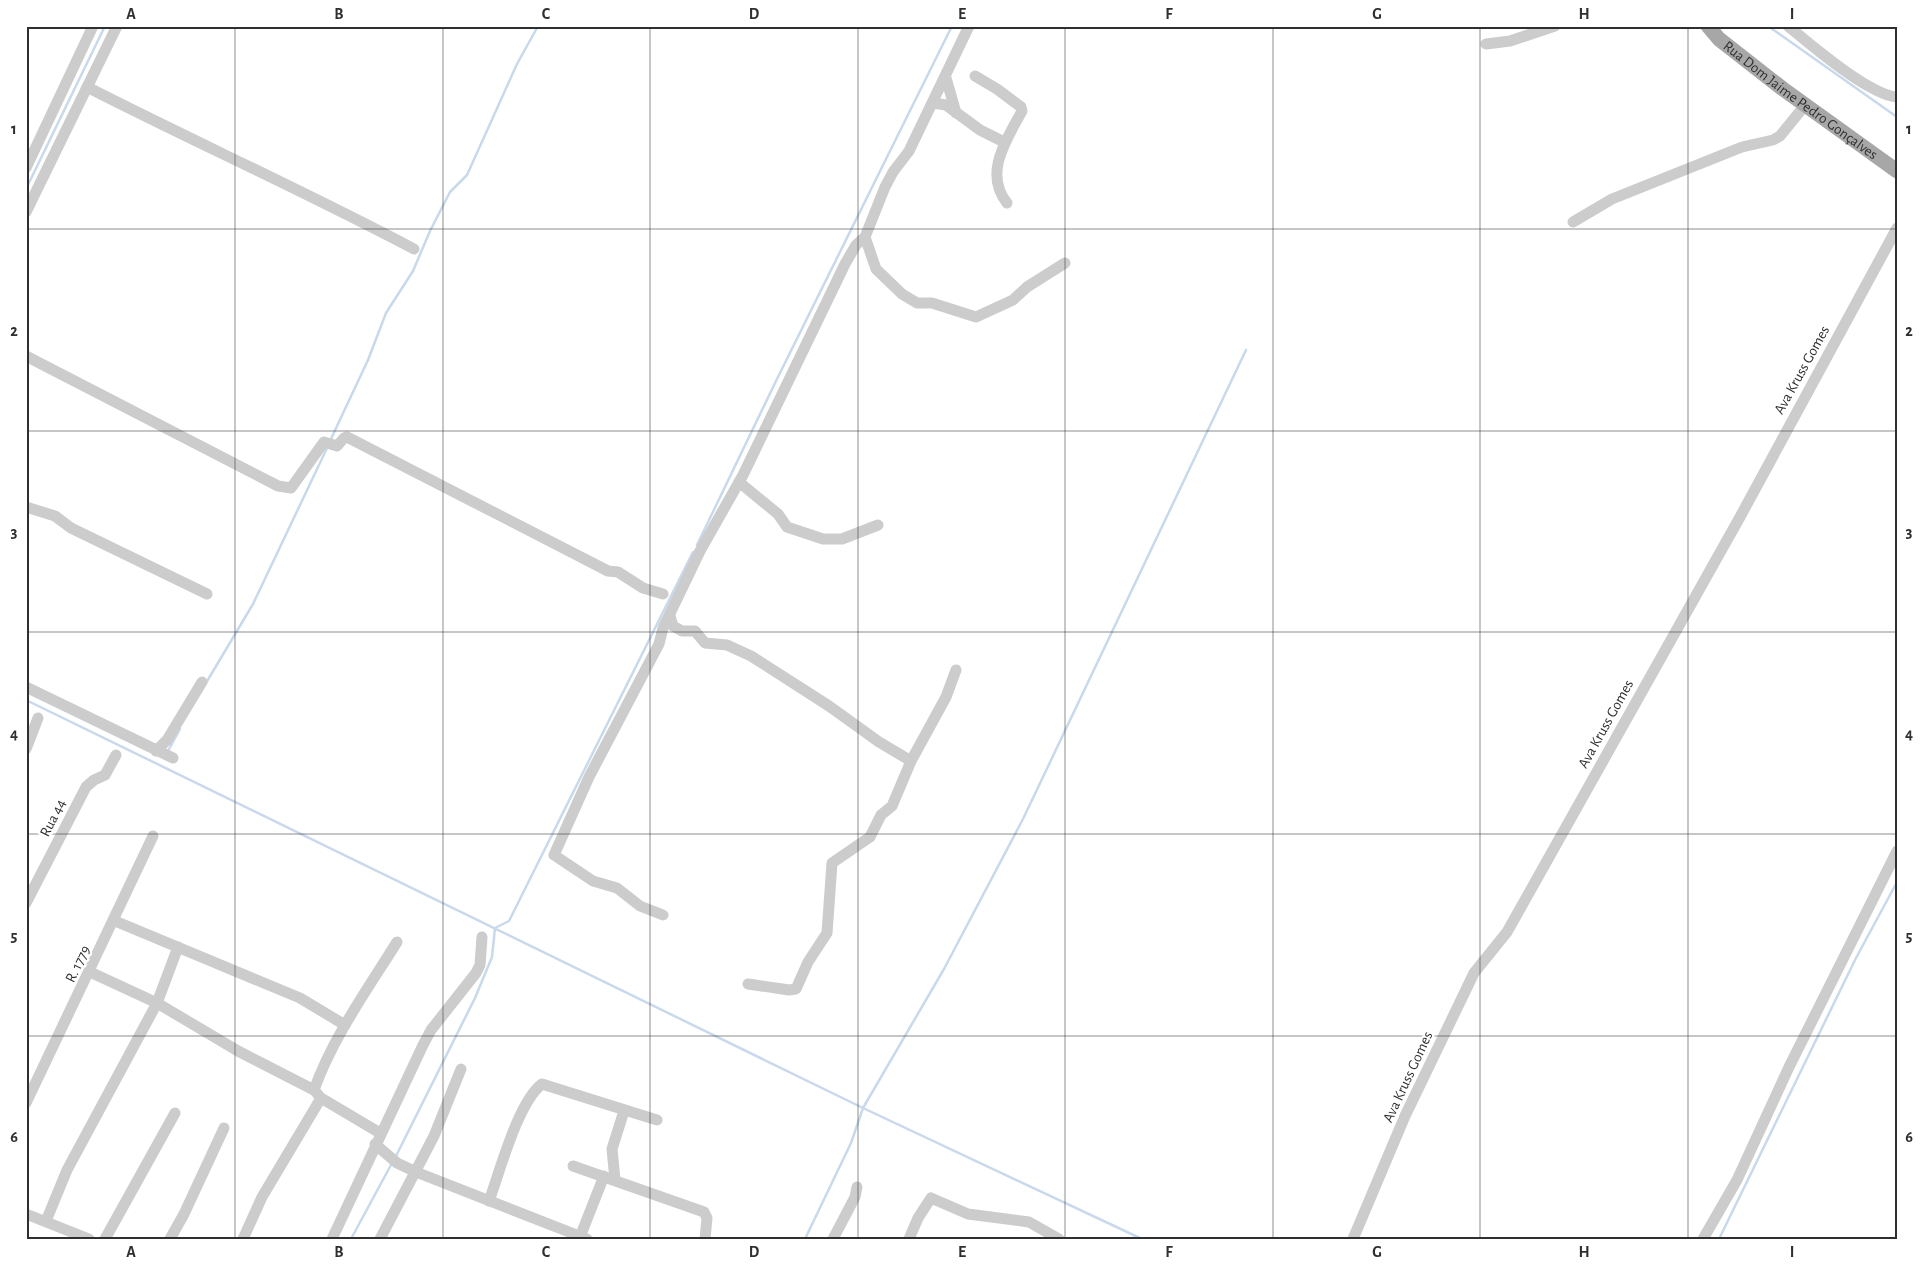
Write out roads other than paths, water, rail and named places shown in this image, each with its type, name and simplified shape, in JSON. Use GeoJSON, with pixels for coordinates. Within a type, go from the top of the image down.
{"type":"FeatureCollection","features":[{"type":"Feature","properties":{"kind":"main road","name":"Rua Dom Jaime Pedro Gonçalves"},"geometry":{"type":"LineString","coordinates":[[1708,26],[1719,39],[1897,171]]}},
{"type":"Feature","properties":{"kind":"street"},"geometry":{"type":"LineString","coordinates":[[26,168],[93,26]]}},
{"type":"Feature","properties":{"kind":"street"},"geometry":{"type":"LineString","coordinates":[[26,212],[117,26]]}},
{"type":"Feature","properties":{"kind":"street"},"geometry":{"type":"LineString","coordinates":[[663,915],[640,906],[617,888],[593,881],[554,855],[583,789],[659,644],[663,628],[700,551],[739,482],[845,264],[856,245],[866,237],[885,188],[893,172],[909,151],[946,78],[969,26]]}},
{"type":"Feature","properties":{"kind":"street"},"geometry":{"type":"LineString","coordinates":[[1486,44],[1510,41],[1555,26]]}},
{"type":"Feature","properties":{"kind":"street"},"geometry":{"type":"LineString","coordinates":[[1788,26],[1838,64],[1879,91],[1897,97]]}},
{"type":"Feature","properties":{"kind":"street"},"geometry":{"type":"LineString","coordinates":[[975,76],[998,89],[1021,107],[1022,111],[1004,142],[996,179],[1000,194],[1007,203]]}},
{"type":"Feature","properties":{"kind":"street"},"geometry":{"type":"LineString","coordinates":[[946,78],[957,115]]}},
{"type":"Feature","properties":{"kind":"street"},"geometry":{"type":"LineString","coordinates":[[87,87],[221,155],[345,213],[414,249]]}},
{"type":"Feature","properties":{"kind":"street"},"geometry":{"type":"LineString","coordinates":[[933,102],[946,105],[957,115],[980,130],[1004,142]]}},
{"type":"Feature","properties":{"kind":"street"},"geometry":{"type":"LineString","coordinates":[[1573,222],[1612,199],[1742,147],[1773,140],[1786,130],[1806,104]]}},
{"type":"Feature","properties":{"kind":"street","name":"Ava Kruss Gomes"},"geometry":{"type":"LineString","coordinates":[[1353,1239],[1405,1116],[1474,973],[1507,932],[1740,517],[1897,228]]}},
{"type":"Feature","properties":{"kind":"street"},"geometry":{"type":"LineString","coordinates":[[866,237],[876,269],[902,294],[917,303],[932,303],[976,317],[1013,300],[1027,287],[1065,263]]}},
{"type":"Feature","properties":{"kind":"street"},"geometry":{"type":"LineString","coordinates":[[26,356],[278,486],[291,488],[324,442],[337,446],[347,437],[600,567],[618,572],[644,588],[663,594]]}},
{"type":"Feature","properties":{"kind":"street"},"geometry":{"type":"LineString","coordinates":[[739,482],[778,514],[787,527],[822,539],[842,539],[878,526]]}},
{"type":"Feature","properties":{"kind":"street"},"geometry":{"type":"LineString","coordinates":[[26,507],[55,516],[71,528],[207,594]]}},
{"type":"Feature","properties":{"kind":"street"},"geometry":{"type":"LineString","coordinates":[[670,616],[673,626],[682,631],[694,631],[705,643],[727,645],[751,656],[829,706],[879,742],[911,761]]}},
{"type":"Feature","properties":{"kind":"street"},"geometry":{"type":"LineString","coordinates":[[748,984],[789,990],[796,989],[808,962],[827,933],[832,863],[870,836],[881,815],[892,806],[911,761],[946,697],[956,670]]}},
{"type":"Feature","properties":{"kind":"street"},"geometry":{"type":"LineString","coordinates":[[26,687],[164,754],[168,740],[202,682]]}},
{"type":"Feature","properties":{"kind":"street"},"geometry":{"type":"LineString","coordinates":[[26,749],[38,718]]}},
{"type":"Feature","properties":{"kind":"street","name":"Rua 44"},"geometry":{"type":"LineString","coordinates":[[26,903],[86,787],[94,780],[105,776],[116,755]]}},
{"type":"Feature","properties":{"kind":"street","name":"R. 1779"},"geometry":{"type":"LineString","coordinates":[[27,1101],[115,921],[153,836]]}},
{"type":"Feature","properties":{"kind":"street"},"geometry":{"type":"LineString","coordinates":[[1703,1239],[1737,1180],[1793,1058],[1897,851]]}},
{"type":"Feature","properties":{"kind":"street"},"geometry":{"type":"LineString","coordinates":[[26,876],[38,881]]}},
{"type":"Feature","properties":{"kind":"street"},"geometry":{"type":"LineString","coordinates":[[115,921],[300,998],[345,1026]]}},
{"type":"Feature","properties":{"kind":"street"},"geometry":{"type":"LineString","coordinates":[[332,1239],[380,1133],[431,1030],[476,973],[480,965],[482,937]]}},
{"type":"Feature","properties":{"kind":"street"},"geometry":{"type":"LineString","coordinates":[[242,1239],[262,1197],[318,1094],[320,1073],[345,1026],[397,942]]}},
{"type":"Feature","properties":{"kind":"street"},"geometry":{"type":"LineString","coordinates":[[46,1221],[67,1170],[157,1003],[178,947]]}},
{"type":"Feature","properties":{"kind":"street"},"geometry":{"type":"LineString","coordinates":[[90,972],[157,1003],[238,1051],[318,1094],[380,1133]]}},
{"type":"Feature","properties":{"kind":"street"},"geometry":{"type":"LineString","coordinates":[[380,1239],[434,1136],[461,1069]]}},
{"type":"Feature","properties":{"kind":"street"},"geometry":{"type":"LineString","coordinates":[[489,1201],[513,1133],[533,1090],[542,1084],[657,1120]]}},
{"type":"Feature","properties":{"kind":"street"},"geometry":{"type":"LineString","coordinates":[[615,1180],[612,1149],[624,1111]]}},
{"type":"Feature","properties":{"kind":"street"},"geometry":{"type":"LineString","coordinates":[[106,1239],[175,1113]]}},
{"type":"Feature","properties":{"kind":"street"},"geometry":{"type":"LineString","coordinates":[[170,1239],[184,1214],[224,1128]]}},
{"type":"Feature","properties":{"kind":"street"},"geometry":{"type":"LineString","coordinates":[[375,1144],[394,1161],[416,1172],[583,1238],[604,1176]]}},
{"type":"Feature","properties":{"kind":"street"},"geometry":{"type":"LineString","coordinates":[[573,1166],[704,1212],[706,1218],[705,1239]]}},
{"type":"Feature","properties":{"kind":"street"},"geometry":{"type":"LineString","coordinates":[[833,1239],[855,1197],[857,1187]]}},
{"type":"Feature","properties":{"kind":"street"},"geometry":{"type":"LineString","coordinates":[[909,1239],[918,1218],[931,1198],[968,1214],[1029,1222],[1059,1239]]}},
{"type":"Feature","properties":{"kind":"street"},"geometry":{"type":"LineString","coordinates":[[26,1214],[89,1239]]}},
{"type":"Feature","properties":{"kind":"waterway"},"geometry":{"type":"LineString","coordinates":[[26,189],[105,26]]}},
{"type":"Feature","properties":{"kind":"waterway"},"geometry":{"type":"LineString","coordinates":[[330,441],[368,360],[386,313],[413,271],[430,231],[450,192],[467,175],[517,64],[538,26]]}},
{"type":"Feature","properties":{"kind":"waterway"},"geometry":{"type":"LineString","coordinates":[[697,545],[952,26]]}},
{"type":"Feature","properties":{"kind":"waterway"},"geometry":{"type":"LineString","coordinates":[[1768,26],[1897,117]]}},
{"type":"Feature","properties":{"kind":"waterway"},"geometry":{"type":"LineString","coordinates":[[805,1239],[851,1143],[863,1108],[944,969],[1023,819],[1246,350]]}},
{"type":"Feature","properties":{"kind":"waterway"},"geometry":{"type":"LineString","coordinates":[[206,683],[253,604],[328,446]]}},
{"type":"Feature","properties":{"kind":"waterway"},"geometry":{"type":"LineString","coordinates":[[396,1156],[475,998],[492,957],[495,928],[509,921],[693,552]]}},
{"type":"Feature","properties":{"kind":"waterway"},"geometry":{"type":"LineString","coordinates":[[26,700],[863,1108],[1142,1239]]}},
{"type":"Feature","properties":{"kind":"waterway"},"geometry":{"type":"LineString","coordinates":[[168,751],[180,729]]}},
{"type":"Feature","properties":{"kind":"waterway"},"geometry":{"type":"LineString","coordinates":[[1719,1239],[1856,958],[1897,882]]}},
{"type":"Feature","properties":{"kind":"waterway"},"geometry":{"type":"LineString","coordinates":[[351,1239],[392,1163]]}}]}
